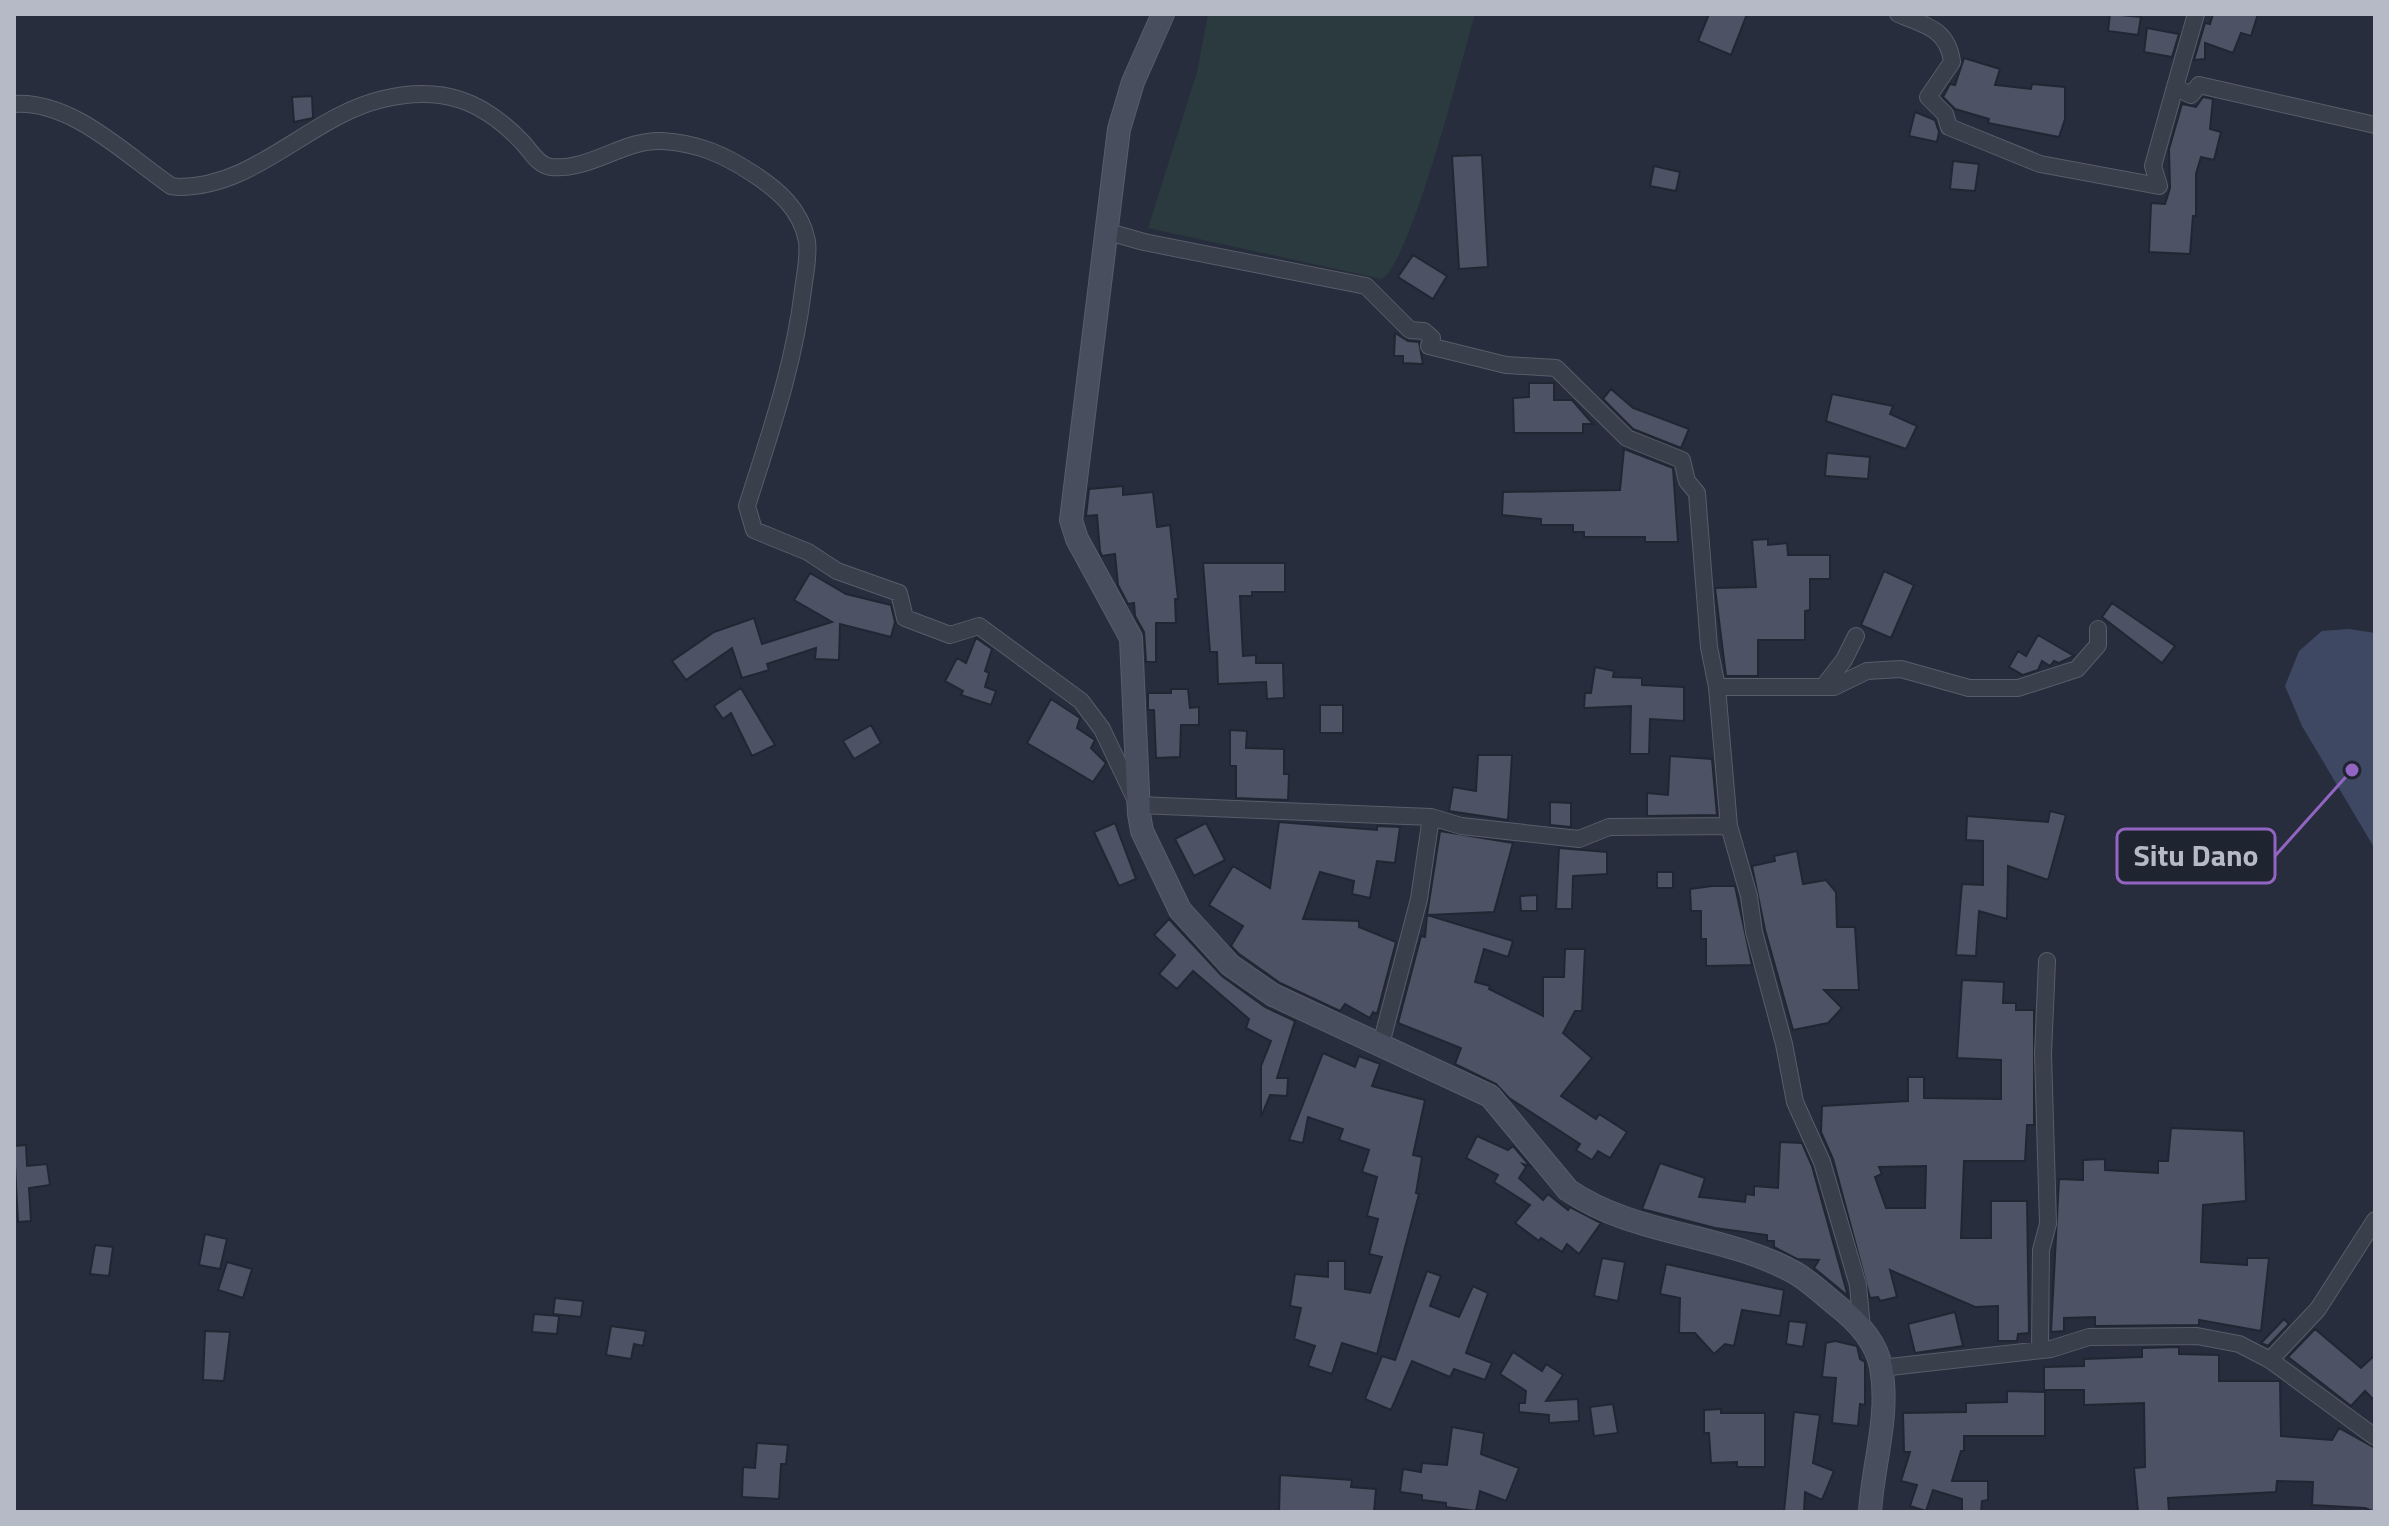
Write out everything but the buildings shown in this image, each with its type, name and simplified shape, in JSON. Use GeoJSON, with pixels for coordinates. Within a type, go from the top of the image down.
{"type":"FeatureCollection","features":[{"type":"Feature","properties":{"kind":"street"},"geometry":{"type":"LineString","coordinates":[[1163,14],[1124,107],[1111,175],[1071,520],[1077,539],[1131,638],[1138,805],[1142,831],[1173,900],[1197,932],[1230,965],[1273,995],[1490,1096],[1568,1190],[1581,1199],[1636,1223],[1775,1264],[1798,1275],[1862,1329],[1877,1351],[1885,1416],[1870,1512]]}},
{"type":"Feature","properties":{"kind":"street"},"geometry":{"type":"LineString","coordinates":[[1898,14],[1935,29],[1947,43],[1952,62],[1928,97],[1945,114],[1949,127],[2040,164],[2159,186],[2153,166],[2196,14]]}},
{"type":"Feature","properties":{"kind":"street"},"geometry":{"type":"LineString","coordinates":[[2175,87],[2191,95],[2199,85],[2375,125]]}},
{"type":"Feature","properties":{"kind":"street"},"geometry":{"type":"LineString","coordinates":[[14,104],[32,104],[69,116],[171,186],[179,187],[231,178],[369,103],[413,94],[457,97],[472,103],[501,122],[541,163],[551,167],[590,162],[654,141],[721,152],[777,189],[793,210],[807,243],[793,362],[747,506],[754,530],[808,552],[837,571],[899,593],[905,618],[950,635],[979,626],[1081,701],[1102,729],[1138,805]]}},
{"type":"Feature","properties":{"kind":"street"},"geometry":{"type":"LineString","coordinates":[[1105,231],[1144,242],[1366,286],[1410,330],[1424,331],[1432,338],[1429,346],[1506,365],[1556,368],[1627,438],[1639,446],[1682,460],[1687,481],[1697,493],[1709,647],[1717,687],[1729,826],[1749,896],[1754,932],[1784,1044],[1795,1102],[1822,1162],[1858,1285],[1862,1329]]}},
{"type":"Feature","properties":{"kind":"street"},"geometry":{"type":"LineString","coordinates":[[1717,687],[1834,687],[1867,671],[1901,669],[1969,688],[2018,688],[2077,669],[2098,645],[2098,629]]}},
{"type":"Feature","properties":{"kind":"street"},"geometry":{"type":"LineString","coordinates":[[1823,687],[1844,660],[1856,636]]}},
{"type":"Feature","properties":{"kind":"street"},"geometry":{"type":"LineString","coordinates":[[1138,805],[1431,817],[1461,826],[1579,839],[1609,827],[1643,824],[1729,826]]}},
{"type":"Feature","properties":{"kind":"street"},"geometry":{"type":"LineString","coordinates":[[1381,1044],[1419,899],[1431,817]]}},
{"type":"Feature","properties":{"kind":"street"},"geometry":{"type":"LineString","coordinates":[[2040,1349],[2041,1246],[2048,1224],[2049,1184],[2043,1054],[2047,961]]}},
{"type":"Feature","properties":{"kind":"street"},"geometry":{"type":"LineString","coordinates":[[2270,1360],[2318,1309],[2375,1220]]}},
{"type":"Feature","properties":{"kind":"street"},"geometry":{"type":"LineString","coordinates":[[1881,1368],[2040,1349],[2089,1337],[2197,1336],[2239,1344],[2270,1360],[2375,1437]]}},
{"type":"Feature","properties":{"kind":"shaded area"},"geometry":{"type":"Polygon","coordinates":[[[1208,14],[1475,14],[1421,198],[1408,235],[1382,279],[1148,228],[1197,72],[1208,14]]]}},
{"type":"Feature","properties":{"kind":"water"},"geometry":{"type":"Polygon","coordinates":[[[2349,629],[2375,633],[2375,849],[2302,726],[2285,686],[2299,651],[2322,631],[2349,629]]]}},
{"type":"Feature","properties":{"kind":"place","name":"Situ Dano"},"geometry":{"type":"Point","coordinates":[2352,770]}}]}
